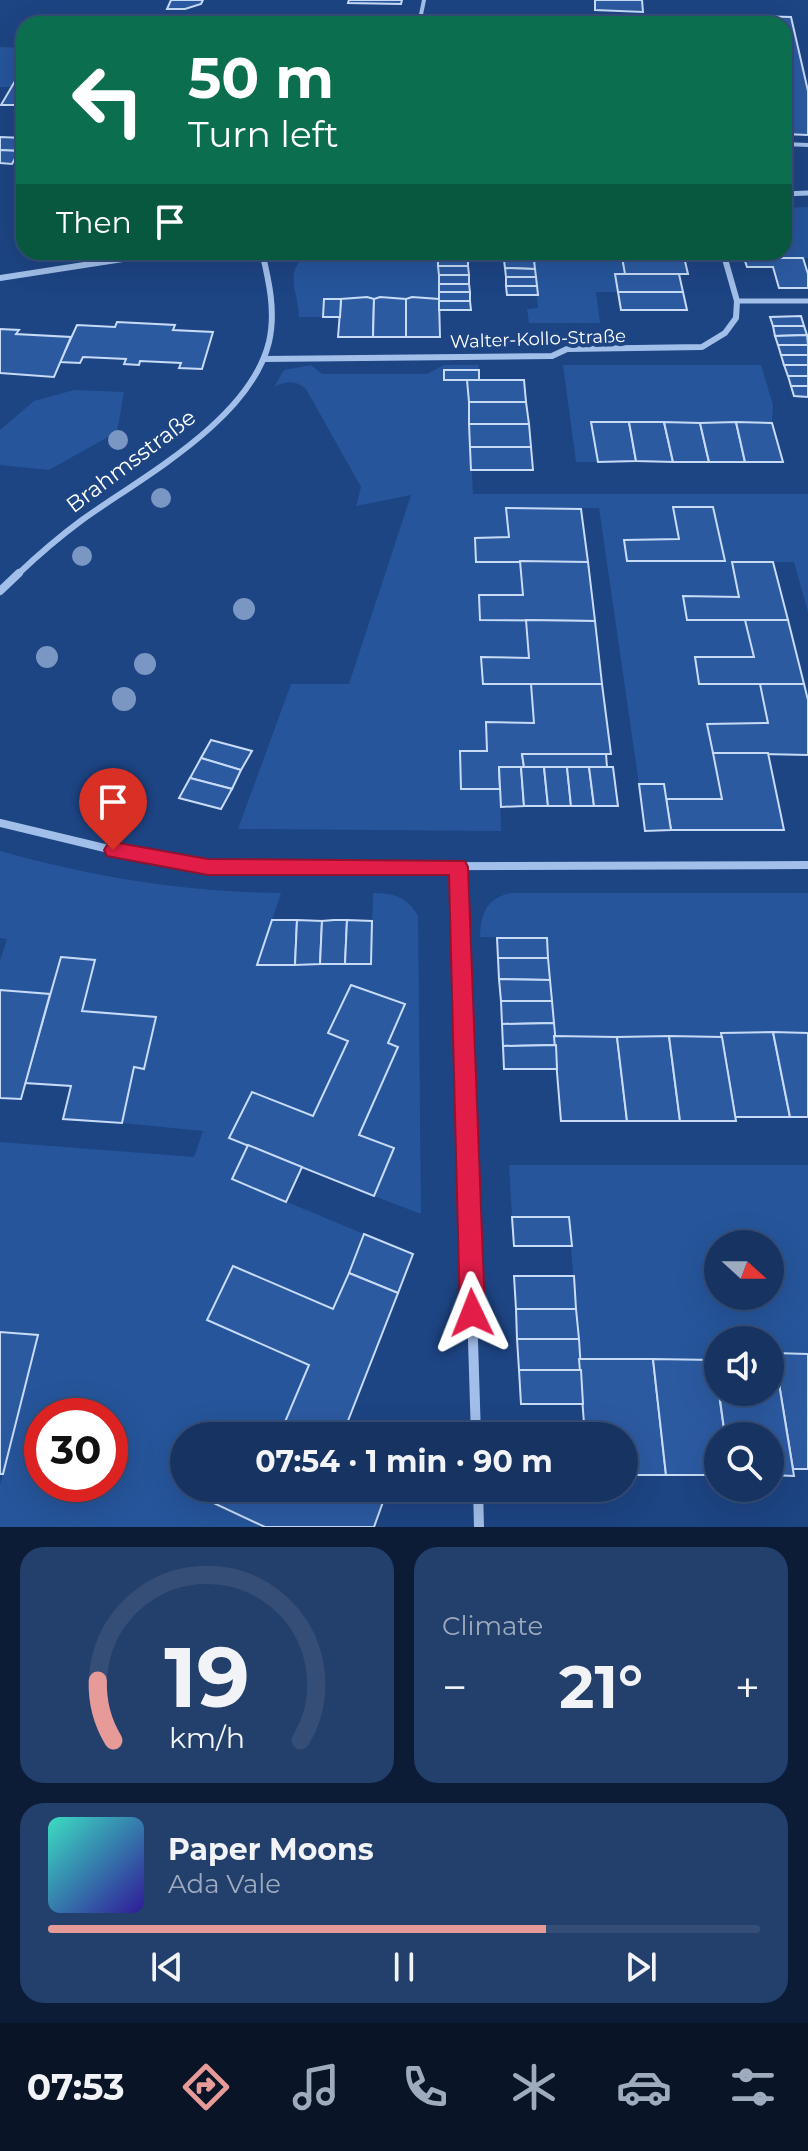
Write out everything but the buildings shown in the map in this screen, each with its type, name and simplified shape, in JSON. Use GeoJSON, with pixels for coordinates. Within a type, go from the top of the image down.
{"type":"FeatureCollection","features":[{"type":"Feature","properties":{"kind":"street"},"geometry":{"type":"LineString","coordinates":[[0,278],[116,260]]}},
{"type":"Feature","properties":{"kind":"street","name":"Brahmsstraße"},"geometry":{"type":"LineString","coordinates":[[0,591],[76,524],[190,444],[243,391],[264,359],[273,322],[263,260]]}},
{"type":"Feature","properties":{"kind":"street"},"geometry":{"type":"LineString","coordinates":[[725,260],[737,301]]}},
{"type":"Feature","properties":{"kind":"street","name":"Walter-Kollo-Straße"},"geometry":{"type":"LineString","coordinates":[[264,359],[552,356],[567,349],[702,347],[725,333],[736,318],[737,301]]}},
{"type":"Feature","properties":{"kind":"street"},"geometry":{"type":"LineString","coordinates":[[0,823],[142,857],[208,867],[808,865]]}},
{"type":"Feature","properties":{"kind":"street"},"geometry":{"type":"LineString","coordinates":[[458,867],[476,1422]]}},
{"type":"Feature","properties":{"kind":"street"},"geometry":{"type":"LineString","coordinates":[[478,1502],[479,1527]]}},
{"type":"Feature","properties":{"kind":"lane"},"geometry":{"type":"LineString","coordinates":[[737,301],[808,301]]}},
{"type":"Feature","properties":{"kind":"shaded area"},"geometry":{"type":"Polygon","coordinates":[[[0,47],[16,48],[16,81],[11,87],[0,87],[0,47]]]}},
{"type":"Feature","properties":{"kind":"shaded area"},"geometry":{"type":"Polygon","coordinates":[[[808,207],[808,258],[792,258],[792,208],[808,207]]]}},
{"type":"Feature","properties":{"kind":"shaded area"},"geometry":{"type":"Polygon","coordinates":[[[301,260],[438,260],[439,299],[324,300],[323,317],[299,317],[294,280],[301,260]]]}},
{"type":"Feature","properties":{"kind":"shaded area"},"geometry":{"type":"Polygon","coordinates":[[[534,260],[622,260],[625,274],[615,274],[618,292],[596,292],[600,323],[529,323],[527,309],[538,308],[534,260]]]}},
{"type":"Feature","properties":{"kind":"shaded area"},"geometry":{"type":"Polygon","coordinates":[[[311,365],[322,374],[427,374],[444,365],[478,365],[479,370],[467,380],[473,494],[808,494],[808,612],[794,562],[732,562],[739,596],[683,597],[688,620],[745,620],[754,657],[695,657],[699,683],[760,684],[768,723],[708,724],[722,799],[666,799],[664,785],[639,784],[599,508],[507,508],[509,537],[475,538],[476,561],[520,561],[523,595],[479,595],[480,620],[526,620],[529,658],[482,657],[483,684],[531,684],[534,723],[486,723],[487,751],[500,789],[501,831],[238,829],[291,684],[349,684],[411,495],[356,506],[361,487],[306,389],[290,382],[274,387],[284,370],[311,365]],[[673,507],[679,539],[625,540],[627,561],[724,561],[712,507],[673,507]]]}},
{"type":"Feature","properties":{"kind":"shaded area"},"geometry":{"type":"Polygon","coordinates":[[[563,365],[761,365],[773,405],[772,423],[592,422],[597,462],[576,462],[563,365]]]}},
{"type":"Feature","properties":{"kind":"shaded area"},"geometry":{"type":"Polygon","coordinates":[[[74,390],[124,392],[117,432],[49,470],[0,465],[0,430],[34,401],[74,390]]]}},
{"type":"Feature","properties":{"kind":"shaded area"},"geometry":{"type":"Polygon","coordinates":[[[0,851],[139,881],[210,890],[281,893],[257,965],[371,964],[373,893],[399,897],[410,904],[418,916],[421,1214],[374,1196],[394,1149],[359,1135],[388,1043],[405,1005],[351,985],[328,1033],[348,1041],[313,1116],[248,1145],[232,1179],[364,1234],[333,1309],[233,1266],[207,1319],[309,1365],[285,1422],[170,1422],[170,1502],[211,1502],[265,1527],[0,1527],[0,1485],[37,1335],[0,1332],[0,1142],[194,1157],[203,1131],[122,1123],[134,1067],[144,1068],[155,1017],[82,1011],[95,960],[61,958],[50,994],[0,990],[0,961],[7,939],[0,938],[0,851]]]}},
{"type":"Feature","properties":{"kind":"shaded area"},"geometry":{"type":"Polygon","coordinates":[[[511,893],[808,893],[808,1033],[722,1033],[722,1037],[554,1036],[547,938],[480,937],[486,908],[496,899],[511,893]]]}},
{"type":"Feature","properties":{"kind":"shaded area"},"geometry":{"type":"Polygon","coordinates":[[[509,1165],[808,1165],[808,1354],[784,1354],[784,1326],[704,1326],[704,1360],[579,1359],[569,1217],[512,1217],[509,1165]]]}},
{"type":"Feature","properties":{"kind":"route"},"geometry":{"type":"LineString","coordinates":[[113,850],[208,867],[458,867],[472,1313]]}}]}
